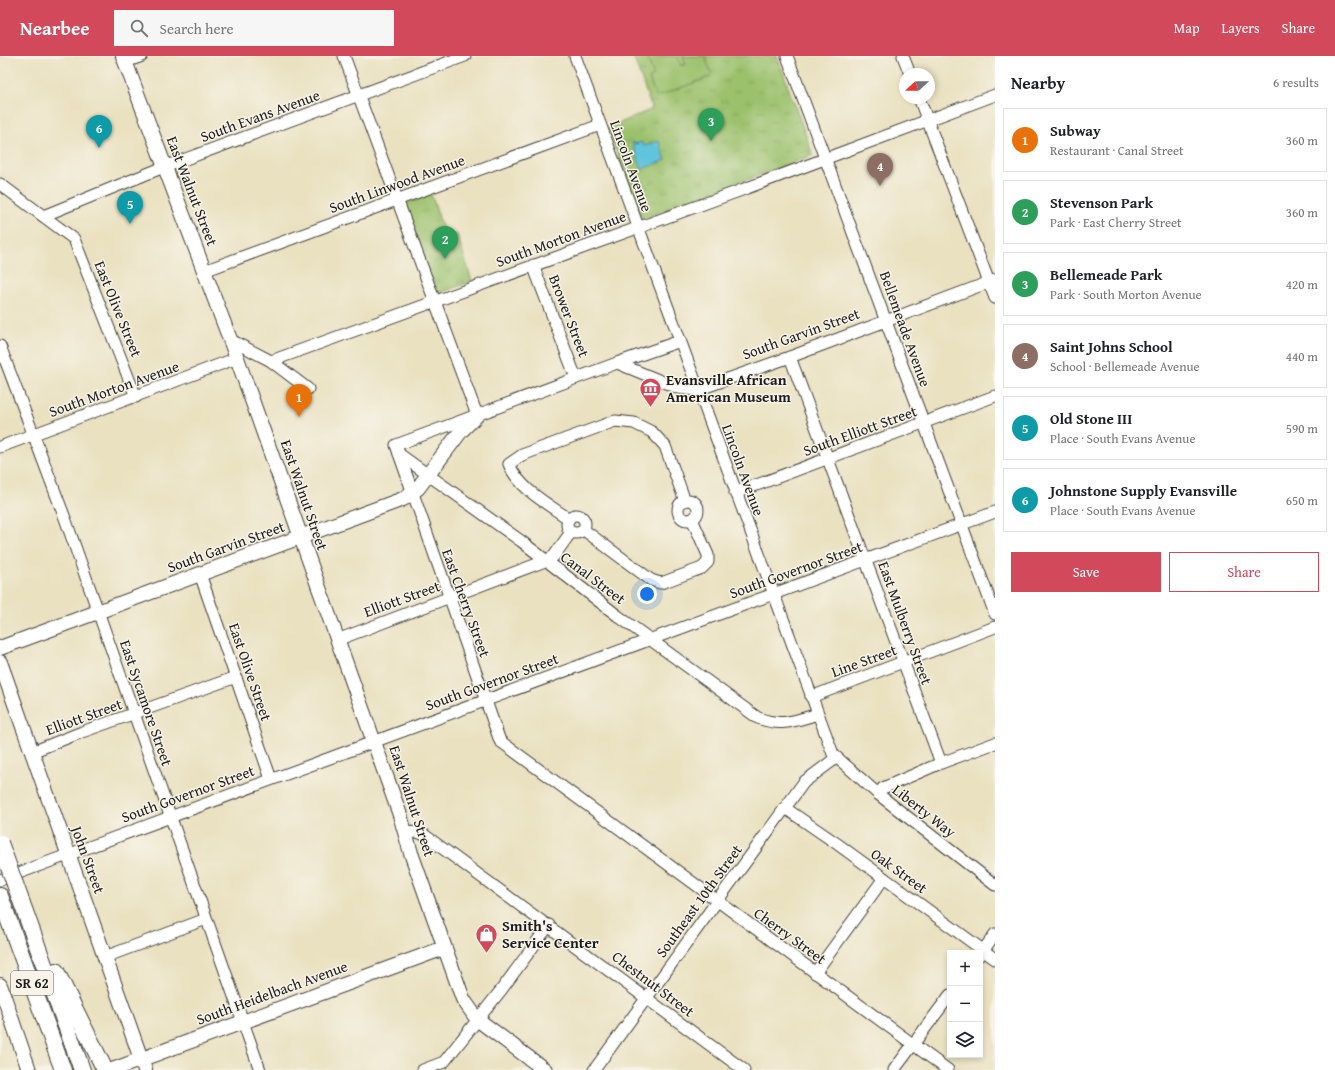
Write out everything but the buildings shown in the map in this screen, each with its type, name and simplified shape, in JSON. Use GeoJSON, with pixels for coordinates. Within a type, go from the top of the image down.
{"type":"FeatureCollection","features":[{"type":"Feature","properties":{"kind":"highway","name":"SR 62"},"geometry":{"type":"LineString","coordinates":[[0,843],[11,887],[82,1069]]}},
{"type":"Feature","properties":{"kind":"highway"},"geometry":{"type":"LineString","coordinates":[[11,887],[106,1067]]}},
{"type":"Feature","properties":{"kind":"highway","name":"SR 62"},"geometry":{"type":"LineString","coordinates":[[0,896],[63,1070]]}},
{"type":"Feature","properties":{"kind":"main road","name":"East Walnut Street"},"geometry":{"type":"LineString","coordinates":[[124,59],[237,358],[374,741],[463,1000],[477,1019],[545,1070]]}},
{"type":"Feature","properties":{"kind":"main road","name":"South Garvin Street"},"geometry":{"type":"LineString","coordinates":[[0,648],[403,499],[412,494],[461,430],[477,415]]}},
{"type":"Feature","properties":{"kind":"main road","name":"John Street"},"geometry":{"type":"LineString","coordinates":[[0,662],[143,1065]]}},
{"type":"Feature","properties":{"kind":"main road","name":"South Heidelbach Avenue"},"geometry":{"type":"LineString","coordinates":[[106,1067],[143,1065],[243,1022],[444,948]]}},
{"type":"Feature","properties":{"kind":"main road"},"geometry":{"type":"LineString","coordinates":[[1,991],[29,1070]]}},
{"type":"Feature","properties":{"kind":"street"},"geometry":{"type":"LineString","coordinates":[[124,59],[142,56]]}},
{"type":"Feature","properties":{"kind":"street"},"geometry":{"type":"LineString","coordinates":[[344,56],[477,415]]}},
{"type":"Feature","properties":{"kind":"street","name":"South Evans Avenue"},"geometry":{"type":"LineString","coordinates":[[44,216],[164,167],[465,56]]}},
{"type":"Feature","properties":{"kind":"street","name":"Lincoln Avenue"},"geometry":{"type":"LineString","coordinates":[[575,56],[735,493],[811,696],[836,758]]}},
{"type":"Feature","properties":{"kind":"street","name":"Bellemeade Avenue"},"geometry":{"type":"LineString","coordinates":[[786,56],[995,614]]}},
{"type":"Feature","properties":{"kind":"street"},"geometry":{"type":"LineString","coordinates":[[903,56],[908,68]]}},
{"type":"Feature","properties":{"kind":"street","name":"South Morton Avenue"},"geometry":{"type":"LineString","coordinates":[[271,361],[995,95]]}},
{"type":"Feature","properties":{"kind":"street"},"geometry":{"type":"LineString","coordinates":[[921,104],[992,281],[995,298]]}},
{"type":"Feature","properties":{"kind":"street","name":"South Linwood Avenue"},"geometry":{"type":"LineString","coordinates":[[204,271],[600,125]]}},
{"type":"Feature","properties":{"kind":"street"},"geometry":{"type":"LineString","coordinates":[[0,184],[44,216]]}},
{"type":"Feature","properties":{"kind":"street","name":"East Olive Street"},"geometry":{"type":"LineString","coordinates":[[44,216],[74,239],[136,397]]}},
{"type":"Feature","properties":{"kind":"street","name":"Brower Street"},"geometry":{"type":"LineString","coordinates":[[533,265],[576,378]]}},
{"type":"Feature","properties":{"kind":"street","name":"South Garvin Street"},"geometry":{"type":"LineString","coordinates":[[617,363],[678,388],[697,390],[790,357],[992,281]]}},
{"type":"Feature","properties":{"kind":"street"},"geometry":{"type":"LineString","coordinates":[[229,339],[271,361],[308,388]]}},
{"type":"Feature","properties":{"kind":"street","name":"South Garvin Street"},"geometry":{"type":"LineString","coordinates":[[399,454],[396,445],[680,341]]}},
{"type":"Feature","properties":{"kind":"street","name":"East Sycamore Street"},"geometry":{"type":"LineString","coordinates":[[0,346],[34,434],[98,612],[260,1070]]}},
{"type":"Feature","properties":{"kind":"street","name":"East Mulberry Street"},"geometry":{"type":"LineString","coordinates":[[790,357],[941,763]]}},
{"type":"Feature","properties":{"kind":"street","name":"South Morton Avenue"},"geometry":{"type":"LineString","coordinates":[[0,447],[237,358]]}},
{"type":"Feature","properties":{"kind":"street","name":"South Elliott Street"},"geometry":{"type":"LineString","coordinates":[[735,493],[995,396]]}},
{"type":"Feature","properties":{"kind":"street"},"geometry":{"type":"LineString","coordinates":[[569,519],[523,484],[515,476],[509,464],[522,455],[615,421],[634,423],[644,426],[659,438],[665,446],[685,501],[692,501],[697,506],[697,514],[692,519],[708,555],[708,562],[702,568],[660,583],[651,580],[584,530]]}},
{"type":"Feature","properties":{"kind":"street","name":"Canal Street"},"geometry":{"type":"LineString","coordinates":[[399,454],[521,541],[544,561],[758,718],[772,723],[784,724],[818,714]]}},
{"type":"Feature","properties":{"kind":"street","name":"East Cherry Street"},"geometry":{"type":"LineString","coordinates":[[399,454],[500,740],[614,826]]}},
{"type":"Feature","properties":{"kind":"street","name":"South Governor Street"},"geometry":{"type":"LineString","coordinates":[[11,887],[68,854],[866,561],[995,512]]}},
{"type":"Feature","properties":{"kind":"street"},"geometry":{"type":"LineString","coordinates":[[575,515],[582,517],[585,523],[584,530],[578,534],[571,532],[567,526],[569,519],[575,515]]}},
{"type":"Feature","properties":{"kind":"street","name":"Elliott Street"},"geometry":{"type":"LineString","coordinates":[[337,640],[544,561],[554,556],[571,532]]}},
{"type":"Feature","properties":{"kind":"street","name":"East Olive Street"},"geometry":{"type":"LineString","coordinates":[[200,574],[271,779]]}},
{"type":"Feature","properties":{"kind":"street","name":"Line Street"},"geometry":{"type":"LineString","coordinates":[[811,696],[995,627]]}},
{"type":"Feature","properties":{"kind":"street","name":"Elliott Street"},"geometry":{"type":"LineString","coordinates":[[32,752],[82,732],[236,677]]}},
{"type":"Feature","properties":{"kind":"street"},"geometry":{"type":"LineString","coordinates":[[878,794],[883,788],[941,763],[995,743]]}},
{"type":"Feature","properties":{"kind":"street","name":"Liberty Way"},"geometry":{"type":"LineString","coordinates":[[836,758],[878,794],[995,885]]}},
{"type":"Feature","properties":{"kind":"street","name":"Southeast 10th Street"},"geometry":{"type":"LineString","coordinates":[[594,1070],[785,808],[810,776],[836,758]]}},
{"type":"Feature","properties":{"kind":"street","name":"Oak Street"},"geometry":{"type":"LineString","coordinates":[[785,808],[884,878],[979,950]]}},
{"type":"Feature","properties":{"kind":"street","name":"Cherry Street"},"geometry":{"type":"LineString","coordinates":[[614,826],[948,1070]]}},
{"type":"Feature","properties":{"kind":"street","name":"Chestnut Street"},"geometry":{"type":"LineString","coordinates":[[405,833],[417,832],[424,834],[744,1070]]}},
{"type":"Feature","properties":{"kind":"street"},"geometry":{"type":"LineString","coordinates":[[815,973],[884,878]]}},
{"type":"Feature","properties":{"kind":"street"},"geometry":{"type":"LineString","coordinates":[[105,957],[206,919]]}},
{"type":"Feature","properties":{"kind":"street"},"geometry":{"type":"LineString","coordinates":[[423,1070],[444,1062],[502,989],[549,925]]}},
{"type":"Feature","properties":{"kind":"street"},"geometry":{"type":"LineString","coordinates":[[983,951],[995,934]]}},
{"type":"Feature","properties":{"kind":"street","name":"Oak Street"},"geometry":{"type":"LineString","coordinates":[[983,953],[995,959]]}},
{"type":"Feature","properties":{"kind":"street"},"geometry":{"type":"LineString","coordinates":[[894,1070],[947,998]]}},
{"type":"Feature","properties":{"kind":"green space"},"geometry":{"type":"Polygon","coordinates":[[[633,56],[777,56],[813,155],[642,219],[608,128],[652,109],[633,56]]]}},
{"type":"Feature","properties":{"kind":"green space"},"geometry":{"type":"Polygon","coordinates":[[[647,56],[677,56],[681,66],[686,64],[683,56],[705,56],[712,76],[656,97],[649,78],[654,76],[647,56]]]}},
{"type":"Feature","properties":{"kind":"green space"},"geometry":{"type":"Polygon","coordinates":[[[431,194],[446,238],[457,234],[472,281],[437,294],[404,204],[431,194]]]}},
{"type":"Feature","properties":{"kind":"water"},"geometry":{"type":"Polygon","coordinates":[[[659,141],[666,160],[642,169],[632,143],[634,142],[635,144],[642,142],[644,146],[659,141]]]}},
{"type":"Feature","properties":{"kind":"place","name":"Bellemeade Park"},"geometry":{"type":"Point","coordinates":[711,141]}},
{"type":"Feature","properties":{"kind":"place","name":"Johnstone Supply Evansville"},"geometry":{"type":"Point","coordinates":[99,148]}},
{"type":"Feature","properties":{"kind":"place","name":"Saint Johns School"},"geometry":{"type":"Point","coordinates":[880,186]}},
{"type":"Feature","properties":{"kind":"place","name":"Old Stone III"},"geometry":{"type":"Point","coordinates":[130,224]}},
{"type":"Feature","properties":{"kind":"place","name":"Stevenson Park"},"geometry":{"type":"Point","coordinates":[445,259]}},
{"type":"Feature","properties":{"kind":"place","name":"Evansville African American Museum"},"geometry":{"type":"Point","coordinates":[651,408]}},
{"type":"Feature","properties":{"kind":"place","name":"Subway"},"geometry":{"type":"Point","coordinates":[299,417]}},
{"type":"Feature","properties":{"kind":"place","name":"Smith's Service Center"},"geometry":{"type":"Point","coordinates":[487,954]}}]}
